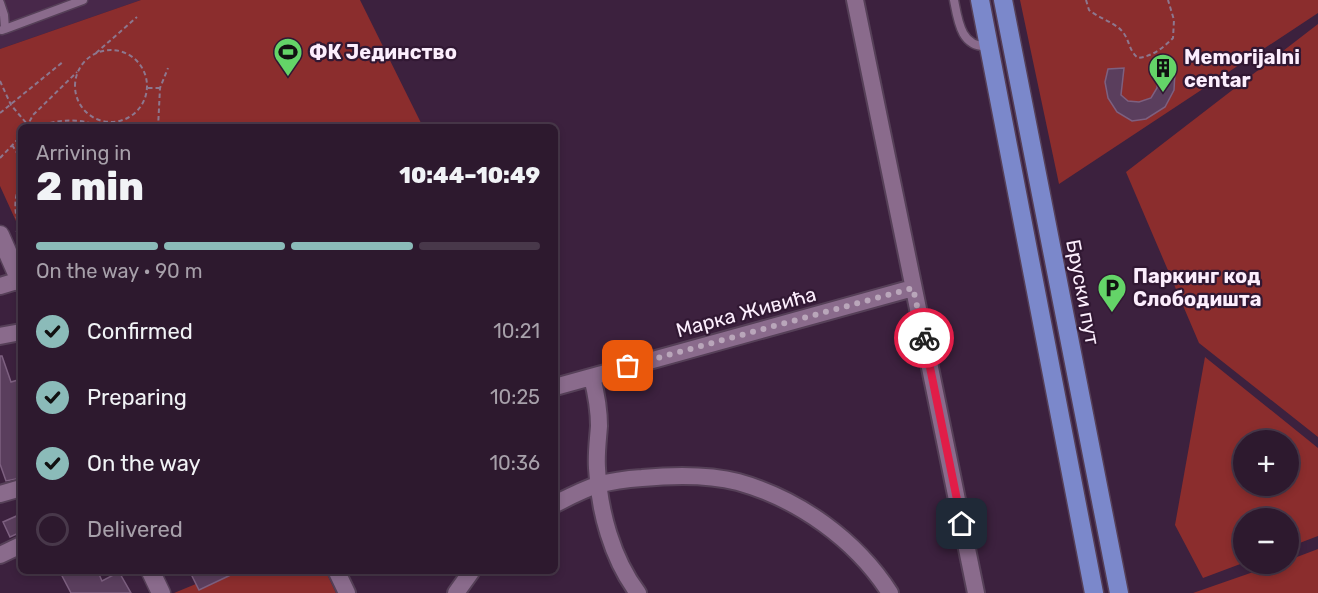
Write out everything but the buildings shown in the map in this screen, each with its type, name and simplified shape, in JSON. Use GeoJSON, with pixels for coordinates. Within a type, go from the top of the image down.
{"type":"FeatureCollection","features":[{"type":"Feature","properties":{"kind":"main road"},"geometry":{"type":"LineString","coordinates":[[980,0],[1094,593]]}},
{"type":"Feature","properties":{"kind":"main road","name":"Бруски пут"},"geometry":{"type":"LineString","coordinates":[[1003,0],[1119,593]]}},
{"type":"Feature","properties":{"kind":"street"},"geometry":{"type":"LineString","coordinates":[[855,0],[975,593]]}},
{"type":"Feature","properties":{"kind":"street"},"geometry":{"type":"LineString","coordinates":[[8,234],[18,274]]}},
{"type":"Feature","properties":{"kind":"street"},"geometry":{"type":"LineString","coordinates":[[0,286],[18,282]]}},
{"type":"Feature","properties":{"kind":"street","name":"Марка Живића"},"geometry":{"type":"LineString","coordinates":[[558,386],[913,288]]}},
{"type":"Feature","properties":{"kind":"street"},"geometry":{"type":"LineString","coordinates":[[0,336],[18,333]]}},
{"type":"Feature","properties":{"kind":"street"},"geometry":{"type":"LineString","coordinates":[[592,377],[597,397],[599,424],[596,466],[598,485],[611,540],[638,593]]}},
{"type":"Feature","properties":{"kind":"street"},"geometry":{"type":"LineString","coordinates":[[558,503],[598,485],[667,475],[738,482],[789,502],[826,525],[864,560],[890,593]]}},
{"type":"Feature","properties":{"kind":"street"},"geometry":{"type":"LineString","coordinates":[[0,494],[18,489]]}},
{"type":"Feature","properties":{"kind":"street"},"geometry":{"type":"LineString","coordinates":[[0,555],[18,546]]}},
{"type":"Feature","properties":{"kind":"street"},"geometry":{"type":"LineString","coordinates":[[152,574],[161,593]]}},
{"type":"Feature","properties":{"kind":"street"},"geometry":{"type":"LineString","coordinates":[[338,574],[347,593]]}},
{"type":"Feature","properties":{"kind":"street"},"geometry":{"type":"LineString","coordinates":[[456,593],[470,574]]}},
{"type":"Feature","properties":{"kind":"lane"},"geometry":{"type":"LineString","coordinates":[[0,3],[4,15],[3,30],[83,0]]}},
{"type":"Feature","properties":{"kind":"lane"},"geometry":{"type":"LineString","coordinates":[[954,0],[960,32],[973,44],[988,46]]}},
{"type":"Feature","properties":{"kind":"path"},"geometry":{"type":"LineString","coordinates":[[1086,0],[1089,10],[1128,37],[1132,52],[1138,58],[1148,57],[1163,48],[1173,38],[1174,20],[1168,0]]}},
{"type":"Feature","properties":{"kind":"path"},"geometry":{"type":"LineString","coordinates":[[28,124],[33,115],[87,60],[137,17]]}},
{"type":"Feature","properties":{"kind":"path"},"geometry":{"type":"LineString","coordinates":[[79,70],[76,93],[80,104],[98,120],[121,121],[140,107],[147,88],[145,74],[140,64],[131,56],[120,52],[108,51],[93,56]]}},
{"type":"Feature","properties":{"kind":"path"},"geometry":{"type":"LineString","coordinates":[[0,113],[64,62]]}},
{"type":"Feature","properties":{"kind":"path"},"geometry":{"type":"LineString","coordinates":[[158,124],[160,88],[168,68]]}},
{"type":"Feature","properties":{"kind":"path"},"geometry":{"type":"LineString","coordinates":[[0,81],[11,105],[25,124]]}},
{"type":"Feature","properties":{"kind":"path"},"geometry":{"type":"LineString","coordinates":[[147,88],[160,88]]}},
{"type":"Feature","properties":{"kind":"path"},"geometry":{"type":"LineString","coordinates":[[52,124],[68,120],[96,124]]}},
{"type":"Feature","properties":{"kind":"path"},"geometry":{"type":"LineString","coordinates":[[0,158],[18,139]]}},
{"type":"Feature","properties":{"kind":"path"},"geometry":{"type":"LineString","coordinates":[[12,145],[18,154]]}},
{"type":"Feature","properties":{"kind":"path"},"geometry":{"type":"LineString","coordinates":[[18,195],[15,206],[18,223]]}},
{"type":"Feature","properties":{"kind":"shaded area"},"geometry":{"type":"Polygon","coordinates":[[[0,0],[141,0],[0,49],[0,0]]]}},
{"type":"Feature","properties":{"kind":"shaded area"},"geometry":{"type":"Polygon","coordinates":[[[141,0],[360,0],[422,124],[18,124],[18,225],[0,186],[0,49],[141,0]]]}},
{"type":"Feature","properties":{"kind":"shaded area"},"geometry":{"type":"Polygon","coordinates":[[[1020,0],[1318,0],[1318,13],[1059,184],[1020,0]]]}},
{"type":"Feature","properties":{"kind":"shaded area"},"geometry":{"type":"Polygon","coordinates":[[[1318,24],[1318,437],[1199,343],[1126,172],[1318,24]]]}},
{"type":"Feature","properties":{"kind":"shaded area"},"geometry":{"type":"Polygon","coordinates":[[[1205,357],[1296,430],[1233,430],[1233,496],[1299,496],[1299,433],[1318,448],[1318,536],[1299,543],[1299,508],[1233,508],[1233,567],[1203,578],[1175,525],[1205,357]]]}},
{"type":"Feature","properties":{"kind":"shaded area"},"geometry":{"type":"Polygon","coordinates":[[[1318,549],[1318,593],[1193,593],[1247,574],[1299,574],[1299,556],[1318,549]]]}},
{"type":"Feature","properties":{"kind":"shaded area"},"geometry":{"type":"Polygon","coordinates":[[[220,574],[327,574],[336,593],[174,593],[220,574]]]}},
{"type":"Feature","properties":{"kind":"way so far"},"geometry":{"type":"LineString","coordinates":[[628,366],[913,288],[924,338]]}},
{"type":"Feature","properties":{"kind":"place","name":"ФК Јединство"},"geometry":{"type":"Point","coordinates":[288,78]}},
{"type":"Feature","properties":{"kind":"place","name":"Memorijalni centar"},"geometry":{"type":"Point","coordinates":[1163,94]}},
{"type":"Feature","properties":{"kind":"place","name":"Паркинг код Слободишта"},"geometry":{"type":"Point","coordinates":[1112,314]}},
{"type":"Feature","properties":{"kind":"route"},"geometry":{"type":"LineString","coordinates":[[924,338],[962,524]]}}]}
